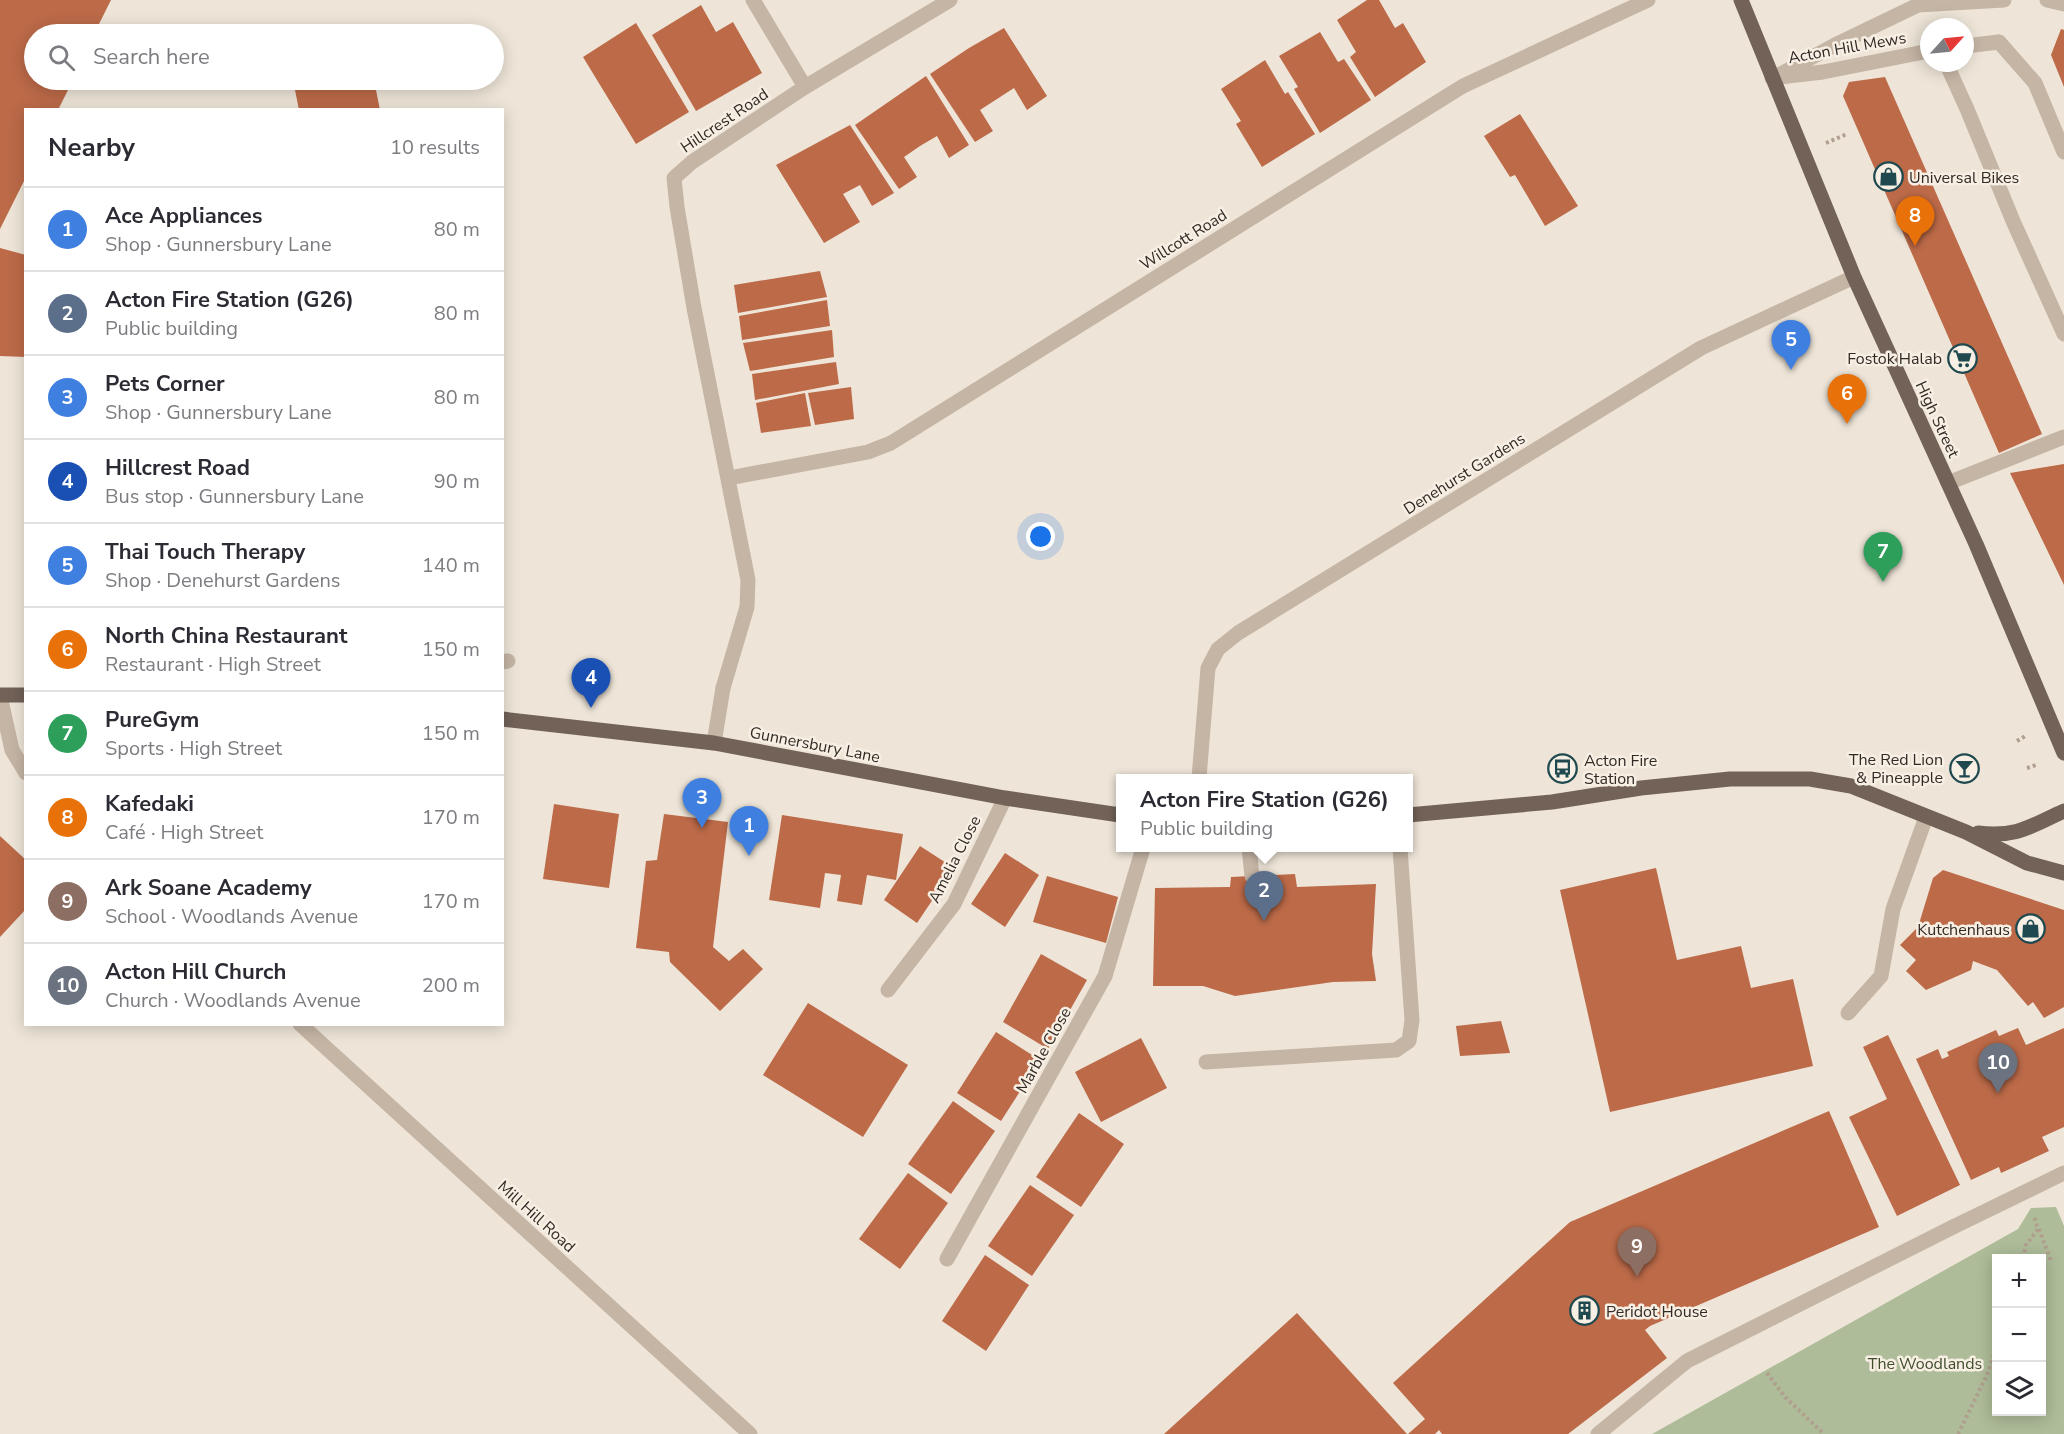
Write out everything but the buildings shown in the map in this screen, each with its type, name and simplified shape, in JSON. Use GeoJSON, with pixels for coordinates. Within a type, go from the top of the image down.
{"type":"FeatureCollection","features":[{"type":"Feature","properties":{"kind":"main road","name":"High Street"},"geometry":{"type":"LineString","coordinates":[[1741,0],[1854,278],[1976,543],[2064,753]]}},
{"type":"Feature","properties":{"kind":"main road"},"geometry":{"type":"LineString","coordinates":[[0,695],[24,695]]}},
{"type":"Feature","properties":{"kind":"main road","name":"Gunnersbury Lane"},"geometry":{"type":"LineString","coordinates":[[504,719],[714,743],[1005,798],[1116,814]]}},
{"type":"Feature","properties":{"kind":"main road"},"geometry":{"type":"LineString","coordinates":[[1413,815],[1552,802],[1730,778],[1810,779],[1851,786],[1966,832],[2027,863],[2064,873]]}},
{"type":"Feature","properties":{"kind":"main road"},"geometry":{"type":"LineString","coordinates":[[1966,832],[1999,836],[2018,832],[2064,811]]}},
{"type":"Feature","properties":{"kind":"street"},"geometry":{"type":"LineString","coordinates":[[753,0],[805,87]]}},
{"type":"Feature","properties":{"kind":"street","name":"Hillcrest Road"},"geometry":{"type":"LineString","coordinates":[[714,743],[723,688],[747,607],[748,580],[694,309],[676,207],[674,178],[692,162],[805,87],[950,0]]}},
{"type":"Feature","properties":{"kind":"street","name":"Willcott Road"},"geometry":{"type":"LineString","coordinates":[[729,478],[868,453],[891,443],[1463,86],[1648,0]]}},
{"type":"Feature","properties":{"kind":"street"},"geometry":{"type":"LineString","coordinates":[[1772,78],[1918,5],[2004,0]]}},
{"type":"Feature","properties":{"kind":"street"},"geometry":{"type":"LineString","coordinates":[[2048,0],[2064,4]]}},
{"type":"Feature","properties":{"kind":"street"},"geometry":{"type":"LineString","coordinates":[[1974,45],[1999,42],[2036,83],[2064,152]]}},
{"type":"Feature","properties":{"kind":"street","name":"Acton Hill Mews"},"geometry":{"type":"LineString","coordinates":[[1772,78],[1823,72],[1920,53]]}},
{"type":"Feature","properties":{"kind":"street"},"geometry":{"type":"LineString","coordinates":[[1950,72],[2064,334]]}},
{"type":"Feature","properties":{"kind":"street","name":"Denehurst Gardens"},"geometry":{"type":"LineString","coordinates":[[1199,774],[1208,668],[1218,649],[1238,633],[1701,348],[1854,278]]}},
{"type":"Feature","properties":{"kind":"street"},"geometry":{"type":"LineString","coordinates":[[1948,483],[2064,437]]}},
{"type":"Feature","properties":{"kind":"street"},"geometry":{"type":"LineString","coordinates":[[0,695],[12,750],[24,770]]}},
{"type":"Feature","properties":{"kind":"street","name":"Amelia Close"},"geometry":{"type":"LineString","coordinates":[[888,990],[954,904],[1005,798]]}},
{"type":"Feature","properties":{"kind":"street"},"geometry":{"type":"LineString","coordinates":[[1848,1013],[1881,976],[1893,909],[1926,817]]}},
{"type":"Feature","properties":{"kind":"street","name":"Marble Close"},"geometry":{"type":"LineString","coordinates":[[947,1259],[1105,976],[1142,852]]}},
{"type":"Feature","properties":{"kind":"street"},"geometry":{"type":"LineString","coordinates":[[1249,852],[1252,876]]}},
{"type":"Feature","properties":{"kind":"street"},"geometry":{"type":"LineString","coordinates":[[1206,1062],[1396,1050],[1409,1041],[1413,1020],[1400,852]]}},
{"type":"Feature","properties":{"kind":"street","name":"Mill Hill Road"},"geometry":{"type":"LineString","coordinates":[[302,1026],[750,1434]]}},
{"type":"Feature","properties":{"kind":"street"},"geometry":{"type":"LineString","coordinates":[[1598,1434],[1687,1361],[2064,1173]]}},
{"type":"Feature","properties":{"kind":"path"},"geometry":{"type":"LineString","coordinates":[[2027,768],[2036,765]]}},
{"type":"Feature","properties":{"kind":"path"},"geometry":{"type":"LineString","coordinates":[[2031,1208],[2051,1261]]}},
{"type":"Feature","properties":{"kind":"path"},"geometry":{"type":"LineString","coordinates":[[2024,1254],[2026,1245],[2038,1228]]}},
{"type":"Feature","properties":{"kind":"path"},"geometry":{"type":"LineString","coordinates":[[1958,1434],[1992,1360]]}},
{"type":"Feature","properties":{"kind":"path"},"geometry":{"type":"LineString","coordinates":[[1767,1373],[1785,1397],[1824,1434]]}},
{"type":"Feature","properties":{"kind":"green space","name":"The Woodlands"},"geometry":{"type":"Polygon","coordinates":[[[2056,1207],[2064,1226],[2064,1434],[1652,1434],[2018,1229],[2031,1208],[2056,1207]]]}},
{"type":"Feature","properties":{"kind":"place","name":"Universal Bikes"},"geometry":{"type":"Point","coordinates":[1888,177]}},
{"type":"Feature","properties":{"kind":"place","name":"Kafedaki"},"geometry":{"type":"Point","coordinates":[1915,246]}},
{"type":"Feature","properties":{"kind":"place","name":"Fostok Halab"},"geometry":{"type":"Point","coordinates":[1963,358]}},
{"type":"Feature","properties":{"kind":"place","name":"Thai Touch Therapy"},"geometry":{"type":"Point","coordinates":[1791,370]}},
{"type":"Feature","properties":{"kind":"place","name":"North China Restaurant"},"geometry":{"type":"Point","coordinates":[1847,424]}},
{"type":"Feature","properties":{"kind":"place","name":"PureGym"},"geometry":{"type":"Point","coordinates":[1883,582]}},
{"type":"Feature","properties":{"kind":"place","name":"Hillcrest Road"},"geometry":{"type":"Point","coordinates":[591,708]}},
{"type":"Feature","properties":{"kind":"place","name":"The Red Lion & Pineapple"},"geometry":{"type":"Point","coordinates":[1964,768]}},
{"type":"Feature","properties":{"kind":"place","name":"Acton Fire Station"},"geometry":{"type":"Point","coordinates":[1563,769]}},
{"type":"Feature","properties":{"kind":"place","name":"Pets Corner"},"geometry":{"type":"Point","coordinates":[702,828]}},
{"type":"Feature","properties":{"kind":"place","name":"Ace Appliances"},"geometry":{"type":"Point","coordinates":[749,856]}},
{"type":"Feature","properties":{"kind":"place","name":"Acton Fire Station (G26)"},"geometry":{"type":"Point","coordinates":[1264,921]}},
{"type":"Feature","properties":{"kind":"place","name":"Kutchenhaus"},"geometry":{"type":"Point","coordinates":[2031,929]}},
{"type":"Feature","properties":{"kind":"place","name":"Acton Hill Church"},"geometry":{"type":"Point","coordinates":[1998,1093]}},
{"type":"Feature","properties":{"kind":"place","name":"Ark Soane Academy"},"geometry":{"type":"Point","coordinates":[1637,1277]}},
{"type":"Feature","properties":{"kind":"place","name":"Peridot House"},"geometry":{"type":"Point","coordinates":[1585,1311]}}]}
